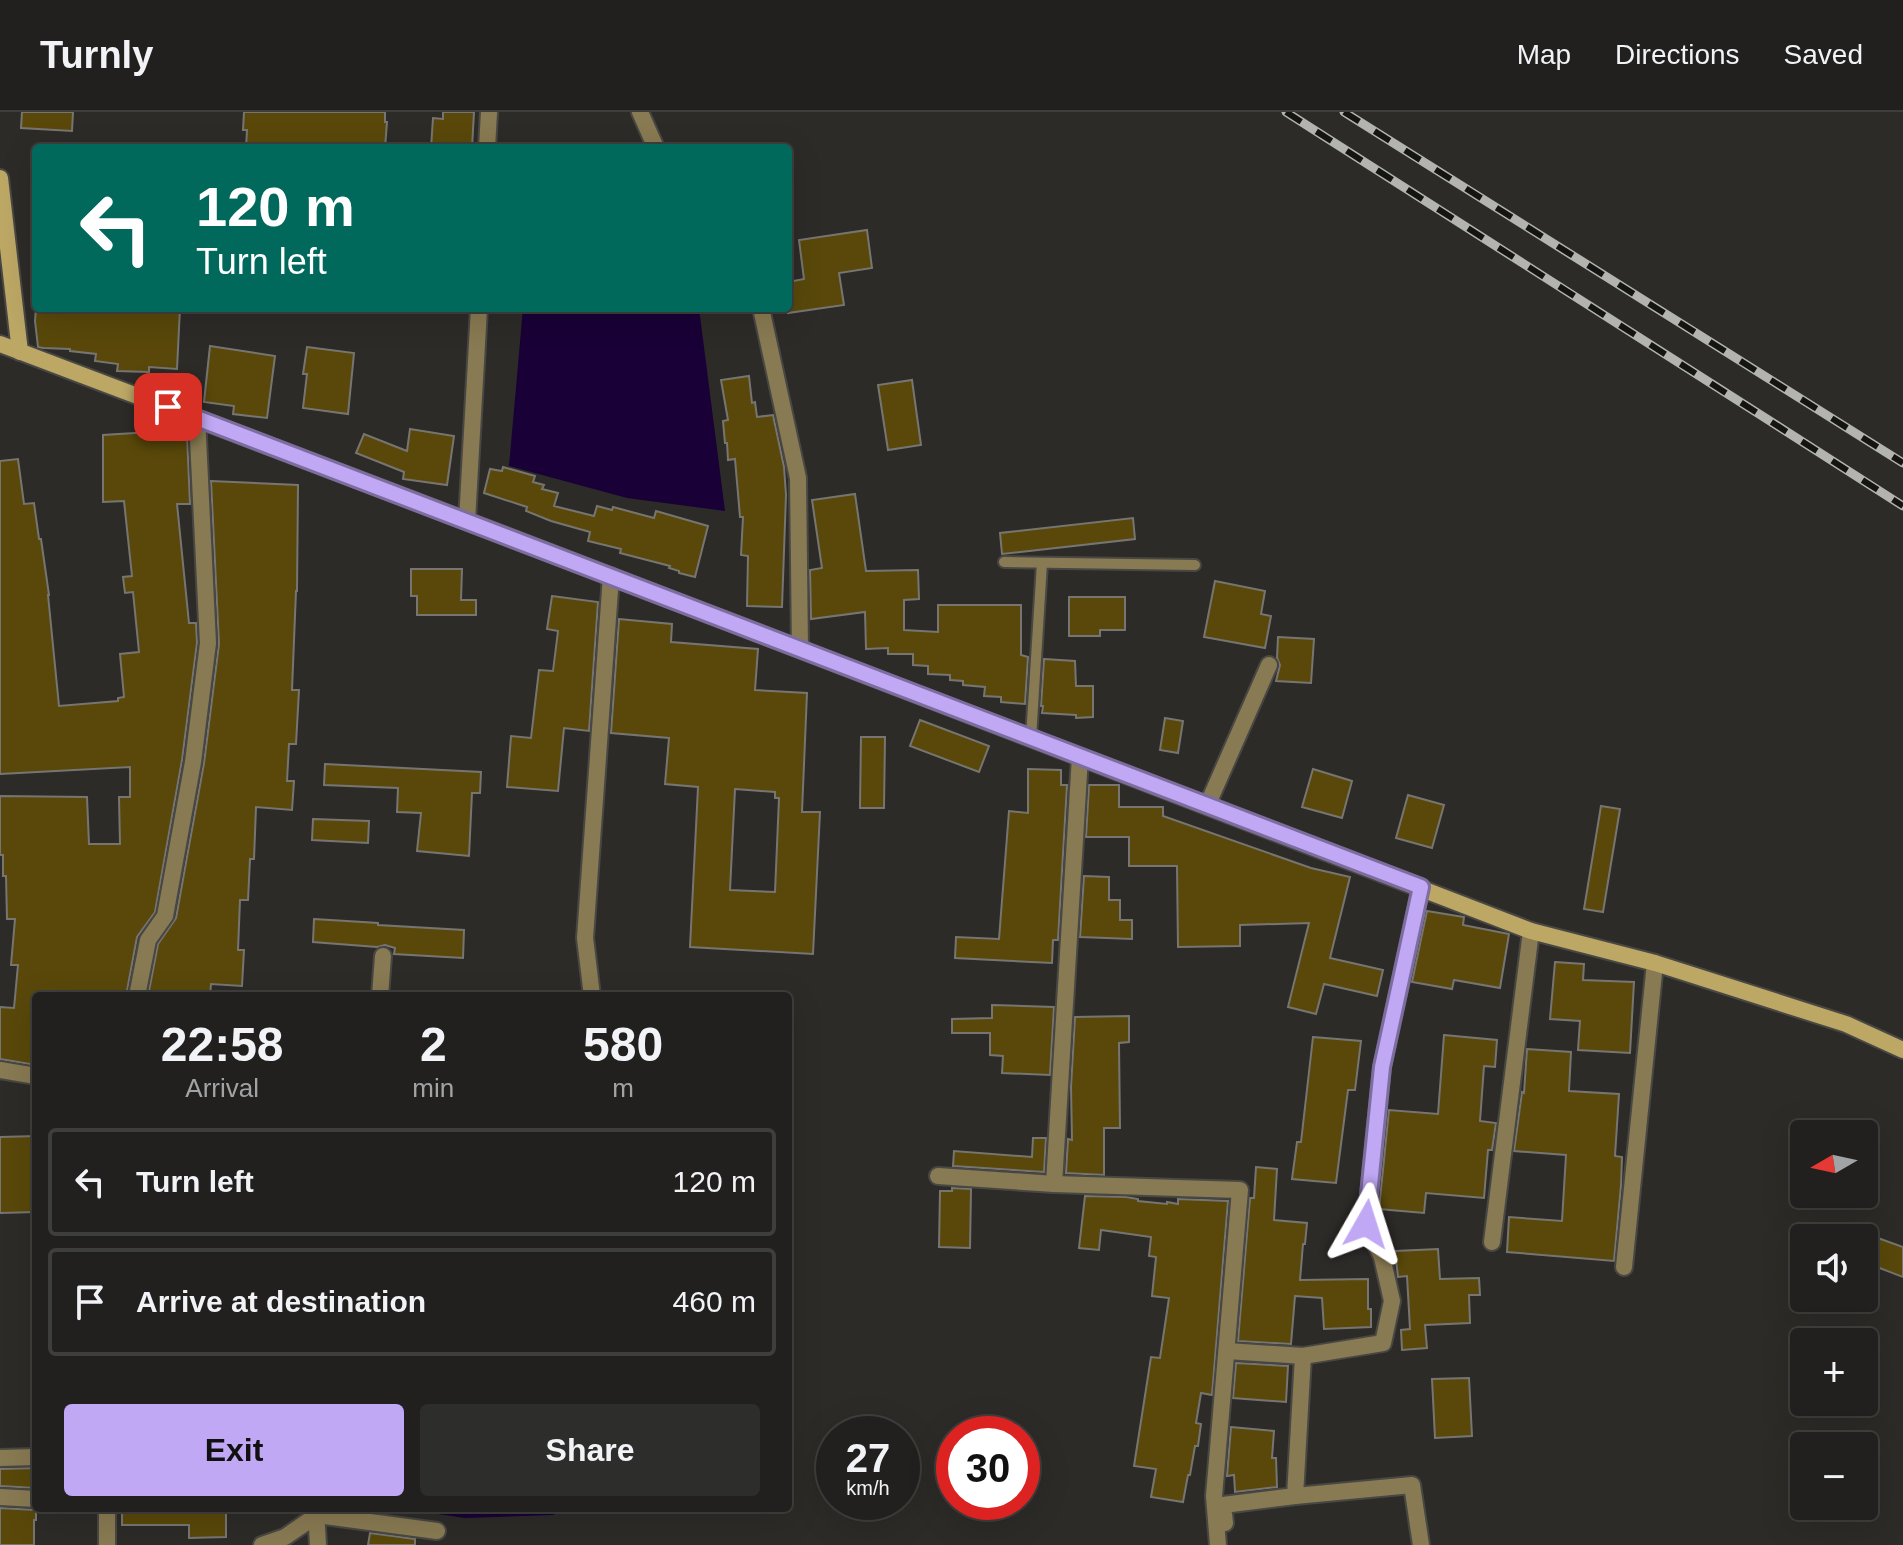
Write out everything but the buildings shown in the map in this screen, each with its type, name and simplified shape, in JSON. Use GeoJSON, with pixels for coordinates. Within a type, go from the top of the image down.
{"type":"FeatureCollection","features":[{"type":"Feature","properties":{"kind":"main road"},"geometry":{"type":"LineString","coordinates":[[0,178],[20,352]]}},
{"type":"Feature","properties":{"kind":"main road"},"geometry":{"type":"LineString","coordinates":[[0,344],[1531,931],[1655,963],[1846,1024],[1903,1050]]}},
{"type":"Feature","properties":{"kind":"street"},"geometry":{"type":"LineString","coordinates":[[487,144],[489,112]]}},
{"type":"Feature","properties":{"kind":"street"},"geometry":{"type":"LineString","coordinates":[[640,112],[654,144]]}},
{"type":"Feature","properties":{"kind":"street"},"geometry":{"type":"LineString","coordinates":[[467,521],[479,312]]}},
{"type":"Feature","properties":{"kind":"street"},"geometry":{"type":"LineString","coordinates":[[762,312],[798,478],[800,649]]}},
{"type":"Feature","properties":{"kind":"street"},"geometry":{"type":"LineString","coordinates":[[138,992],[148,940],[165,916],[193,762],[208,643],[197,418]]}},
{"type":"Feature","properties":{"kind":"street"},"geometry":{"type":"LineString","coordinates":[[592,992],[585,938],[611,576]]}},
{"type":"Feature","properties":{"kind":"street"},"geometry":{"type":"LineString","coordinates":[[1207,806],[1269,665]]}},
{"type":"Feature","properties":{"kind":"street"},"geometry":{"type":"LineString","coordinates":[[1054,1184],[1080,757]]}},
{"type":"Feature","properties":{"kind":"street"},"geometry":{"type":"LineString","coordinates":[[1227,1351],[1303,1356],[1383,1343],[1392,1301],[1382,1257],[1366,1224],[1382,1067],[1421,887]]}},
{"type":"Feature","properties":{"kind":"street"},"geometry":{"type":"LineString","coordinates":[[1492,1242],[1531,931]]}},
{"type":"Feature","properties":{"kind":"street"},"geometry":{"type":"LineString","coordinates":[[380,992],[383,956]]}},
{"type":"Feature","properties":{"kind":"street"},"geometry":{"type":"LineString","coordinates":[[1624,1267],[1655,963]]}},
{"type":"Feature","properties":{"kind":"street"},"geometry":{"type":"LineString","coordinates":[[0,1070],[32,1075]]}},
{"type":"Feature","properties":{"kind":"street"},"geometry":{"type":"LineString","coordinates":[[938,1176],[1054,1184],[1240,1190],[1214,1496],[1218,1545]]}},
{"type":"Feature","properties":{"kind":"street"},"geometry":{"type":"LineString","coordinates":[[1295,1496],[1303,1356]]}},
{"type":"Feature","properties":{"kind":"street"},"geometry":{"type":"LineString","coordinates":[[0,1458],[32,1457]]}},
{"type":"Feature","properties":{"kind":"street"},"geometry":{"type":"LineString","coordinates":[[1228,1545],[1223,1505],[1412,1485],[1421,1545]]}},
{"type":"Feature","properties":{"kind":"street"},"geometry":{"type":"LineString","coordinates":[[0,1497],[32,1499]]}},
{"type":"Feature","properties":{"kind":"street"},"geometry":{"type":"LineString","coordinates":[[107,1512],[107,1545]]}},
{"type":"Feature","properties":{"kind":"street"},"geometry":{"type":"LineString","coordinates":[[262,1545],[285,1537],[316,1512],[437,1531]]}},
{"type":"Feature","properties":{"kind":"street"},"geometry":{"type":"LineString","coordinates":[[316,1512],[318,1545]]}},
{"type":"Feature","properties":{"kind":"lane"},"geometry":{"type":"LineString","coordinates":[[1004,562],[1195,565]]}},
{"type":"Feature","properties":{"kind":"lane"},"geometry":{"type":"LineString","coordinates":[[1031,738],[1042,563]]}},
{"type":"Feature","properties":{"kind":"shaded area"},"geometry":{"type":"Polygon","coordinates":[[[523,312],[700,312],[725,511],[627,498],[509,466],[523,312]]]}},
{"type":"Feature","properties":{"kind":"shaded area"},"geometry":{"type":"Polygon","coordinates":[[[424,1512],[559,1512],[553,1515],[465,1518],[424,1512]]]}},
{"type":"Feature","properties":{"kind":"railway"},"geometry":{"type":"LineString","coordinates":[[1286,112],[1903,506]]}},
{"type":"Feature","properties":{"kind":"railway"},"geometry":{"type":"LineString","coordinates":[[1344,112],[1903,463]]}},
{"type":"Feature","properties":{"kind":"route"},"geometry":{"type":"LineString","coordinates":[[168,407],[1421,887],[1382,1067],[1366,1224]]}}]}
